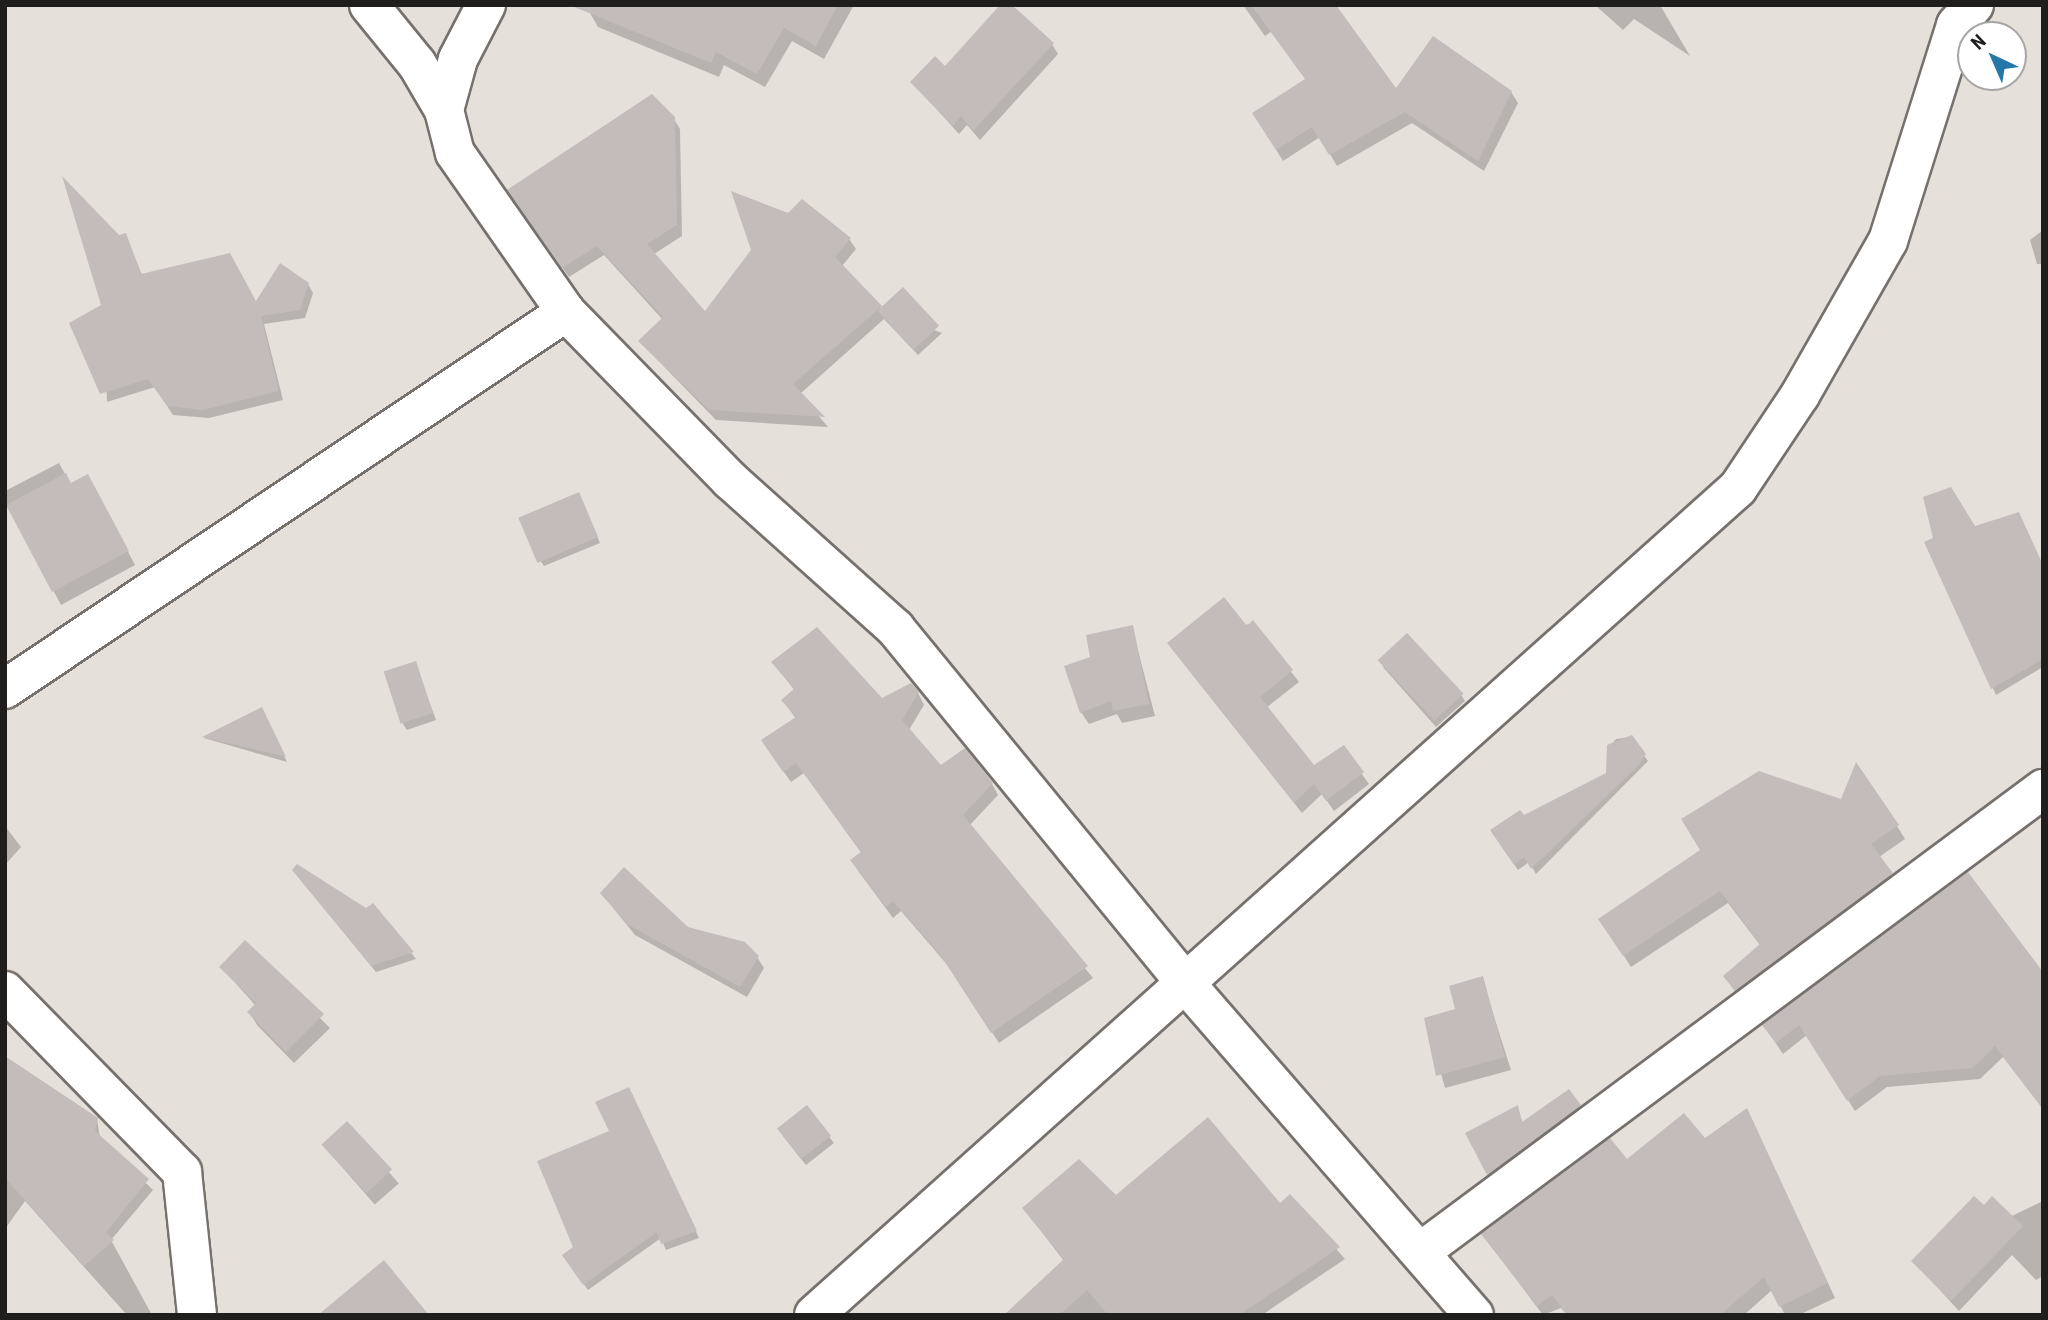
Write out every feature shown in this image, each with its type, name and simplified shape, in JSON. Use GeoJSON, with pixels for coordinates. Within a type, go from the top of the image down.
{"type":"FeatureCollection","features":[{"type":"Feature","properties":{"kind":"street"},"geometry":{"type":"LineString","coordinates":[[369,5],[444,110],[455,153],[566,312],[730,480],[895,628],[1186,984],[1423,1250],[1474,1315]]}},
{"type":"Feature","properties":{"kind":"street"},"geometry":{"type":"LineString","coordinates":[[444,110],[458,59],[486,5]]}},
{"type":"Feature","properties":{"kind":"street"},"geometry":{"type":"LineString","coordinates":[[822,1312],[1738,488],[1800,395],[1888,242],[1956,12]]}},
{"type":"Feature","properties":{"kind":"street"},"geometry":{"type":"LineString","coordinates":[[5,689],[566,312]]}},
{"type":"Feature","properties":{"kind":"street"},"geometry":{"type":"LineString","coordinates":[[1423,1250],[2042,790]]}},
{"type":"Feature","properties":{"kind":"street"},"geometry":{"type":"LineString","coordinates":[[5,991],[182,1172],[197,1315]]}},
{"type":"Feature","properties":{"kind":"building"},"geometry":{"type":"Polygon","coordinates":[[[838,5],[816,46],[784,28],[757,74],[716,52],[711,63],[572,6],[838,5]]]}},
{"type":"Feature","properties":{"kind":"building"},"geometry":{"type":"Polygon","coordinates":[[[1000,5],[1012,5],[1054,43],[973,131],[961,116],[953,126],[910,82],[935,56],[945,66],[1000,5]]]}},
{"type":"Feature","properties":{"kind":"building"},"geometry":{"type":"Polygon","coordinates":[[[1251,5],[1336,5],[1396,88],[1433,36],[1512,91],[1478,161],[1405,112],[1329,155],[1312,127],[1276,150],[1252,113],[1305,79],[1251,5]]]}},
{"type":"Feature","properties":{"kind":"building"},"geometry":{"type":"Polygon","coordinates":[[[652,94],[675,117],[677,225],[647,244],[705,311],[751,250],[731,191],[788,213],[802,199],[851,238],[835,257],[882,306],[793,384],[825,417],[709,410],[638,341],[663,317],[597,246],[562,268],[507,190],[652,94]]]}},
{"type":"Feature","properties":{"kind":"building"},"geometry":{"type":"Polygon","coordinates":[[[62,176],[119,235],[126,233],[141,274],[230,253],[256,301],[280,263],[309,283],[300,310],[261,316],[279,391],[203,410],[167,406],[148,379],[100,394],[69,323],[101,305],[62,176]]]}},
{"type":"Feature","properties":{"kind":"building"},"geometry":{"type":"Polygon","coordinates":[[[903,287],[939,326],[914,350],[877,311],[903,287]]]}},
{"type":"Feature","properties":{"kind":"building"},"geometry":{"type":"Polygon","coordinates":[[[66,473],[71,483],[88,474],[129,551],[52,592],[6,505],[66,473]]]}},
{"type":"Feature","properties":{"kind":"building"},"geometry":{"type":"Polygon","coordinates":[[[1951,487],[1975,526],[2019,512],[2043,565],[2043,659],[1991,689],[1924,542],[1933,538],[1923,497],[1951,487]]]}},
{"type":"Feature","properties":{"kind":"building"},"geometry":{"type":"Polygon","coordinates":[[[579,492],[598,537],[537,563],[518,518],[579,492]]]}},
{"type":"Feature","properties":{"kind":"building"},"geometry":{"type":"Polygon","coordinates":[[[1224,597],[1247,626],[1253,620],[1293,670],[1260,697],[1314,765],[1344,745],[1364,772],[1326,801],[1314,784],[1294,803],[1167,643],[1224,597]]]}},
{"type":"Feature","properties":{"kind":"building"},"geometry":{"type":"Polygon","coordinates":[[[1133,625],[1149,704],[1113,711],[1111,701],[1080,713],[1064,666],[1090,657],[1086,635],[1133,625]]]}},
{"type":"Feature","properties":{"kind":"building"},"geometry":{"type":"Polygon","coordinates":[[[817,627],[882,698],[911,683],[919,692],[902,720],[941,765],[965,748],[993,783],[963,815],[1088,966],[991,1033],[941,956],[893,901],[886,907],[850,860],[861,852],[796,763],[783,772],[761,740],[796,717],[781,700],[794,689],[771,662],[817,627]]]}},
{"type":"Feature","properties":{"kind":"building"},"geometry":{"type":"Polygon","coordinates":[[[1407,633],[1464,694],[1434,721],[1378,660],[1407,633]]]}},
{"type":"Feature","properties":{"kind":"building"},"geometry":{"type":"Polygon","coordinates":[[[416,661],[433,713],[401,724],[384,672],[416,661]]]}},
{"type":"Feature","properties":{"kind":"building"},"geometry":{"type":"Polygon","coordinates":[[[262,707],[286,757],[202,737],[262,707]]]}},
{"type":"Feature","properties":{"kind":"building"},"geometry":{"type":"Polygon","coordinates":[[[1632,735],[1646,754],[1638,766],[1531,869],[1524,857],[1514,865],[1490,830],[1520,810],[1524,815],[1606,773],[1607,745],[1632,735]]]}},
{"type":"Feature","properties":{"kind":"building"},"geometry":{"type":"Polygon","coordinates":[[[1856,762],[1899,825],[1871,844],[1893,873],[1735,991],[1723,976],[1760,944],[1720,891],[1623,956],[1598,919],[1700,850],[1681,819],[1759,771],[1841,799],[1856,762]]]}},
{"type":"Feature","properties":{"kind":"building"},"geometry":{"type":"Polygon","coordinates":[[[297,864],[366,908],[373,903],[414,952],[371,966],[292,870],[297,864]]]}},
{"type":"Feature","properties":{"kind":"building"},"geometry":{"type":"Polygon","coordinates":[[[624,867],[688,927],[745,942],[759,956],[740,987],[627,924],[600,893],[624,867]]]}},
{"type":"Feature","properties":{"kind":"building"},"geometry":{"type":"Polygon","coordinates":[[[1968,872],[2043,972],[2043,1109],[1995,1046],[1973,1068],[1880,1076],[1847,1101],[1799,1025],[1776,1043],[1762,1025],[1968,872]]]}},
{"type":"Feature","properties":{"kind":"building"},"geometry":{"type":"Polygon","coordinates":[[[245,940],[324,1014],[286,1052],[247,1012],[256,1003],[219,967],[245,940]]]}},
{"type":"Feature","properties":{"kind":"building"},"geometry":{"type":"Polygon","coordinates":[[[1483,976],[1505,1057],[1436,1076],[1424,1018],[1455,1009],[1449,986],[1483,976]]]}},
{"type":"Feature","properties":{"kind":"building"},"geometry":{"type":"Polygon","coordinates":[[[5,1056],[98,1118],[95,1131],[149,1179],[106,1232],[114,1240],[84,1266],[5,1178],[5,1056]]]}},
{"type":"Feature","properties":{"kind":"building"},"geometry":{"type":"Polygon","coordinates":[[[629,1087],[697,1231],[661,1244],[657,1232],[583,1285],[562,1255],[573,1247],[537,1161],[609,1131],[595,1102],[629,1087]]]}},
{"type":"Feature","properties":{"kind":"building"},"geometry":{"type":"Polygon","coordinates":[[[1569,1089],[1581,1105],[1487,1175],[1465,1133],[1518,1105],[1522,1122],[1569,1089]]]}},
{"type":"Feature","properties":{"kind":"building"},"geometry":{"type":"Polygon","coordinates":[[[807,1105],[831,1136],[801,1159],[777,1128],[807,1105]]]}},
{"type":"Feature","properties":{"kind":"building"},"geometry":{"type":"Polygon","coordinates":[[[1747,1108],[1828,1283],[1779,1307],[1764,1277],[1720,1315],[1567,1315],[1552,1295],[1537,1306],[1481,1234],[1610,1138],[1627,1159],[1684,1113],[1705,1138],[1747,1108]]]}},
{"type":"Feature","properties":{"kind":"building"},"geometry":{"type":"Polygon","coordinates":[[[1208,1117],[1280,1203],[1290,1194],[1340,1247],[1239,1315],[1108,1315],[1087,1290],[1059,1315],[1004,1315],[1064,1259],[1022,1208],[1079,1159],[1116,1195],[1208,1117]]]}},
{"type":"Feature","properties":{"kind":"building"},"geometry":{"type":"Polygon","coordinates":[[[347,1121],[392,1169],[366,1193],[321,1145],[347,1121]]]}},
{"type":"Feature","properties":{"kind":"building"},"geometry":{"type":"Polygon","coordinates":[[[1974,1196],[1984,1205],[1992,1196],[2023,1226],[1951,1301],[1911,1261],[1974,1196]]]}},
{"type":"Feature","properties":{"kind":"building"},"geometry":{"type":"Polygon","coordinates":[[[384,1260],[429,1315],[318,1315],[384,1260]]]}}]}
